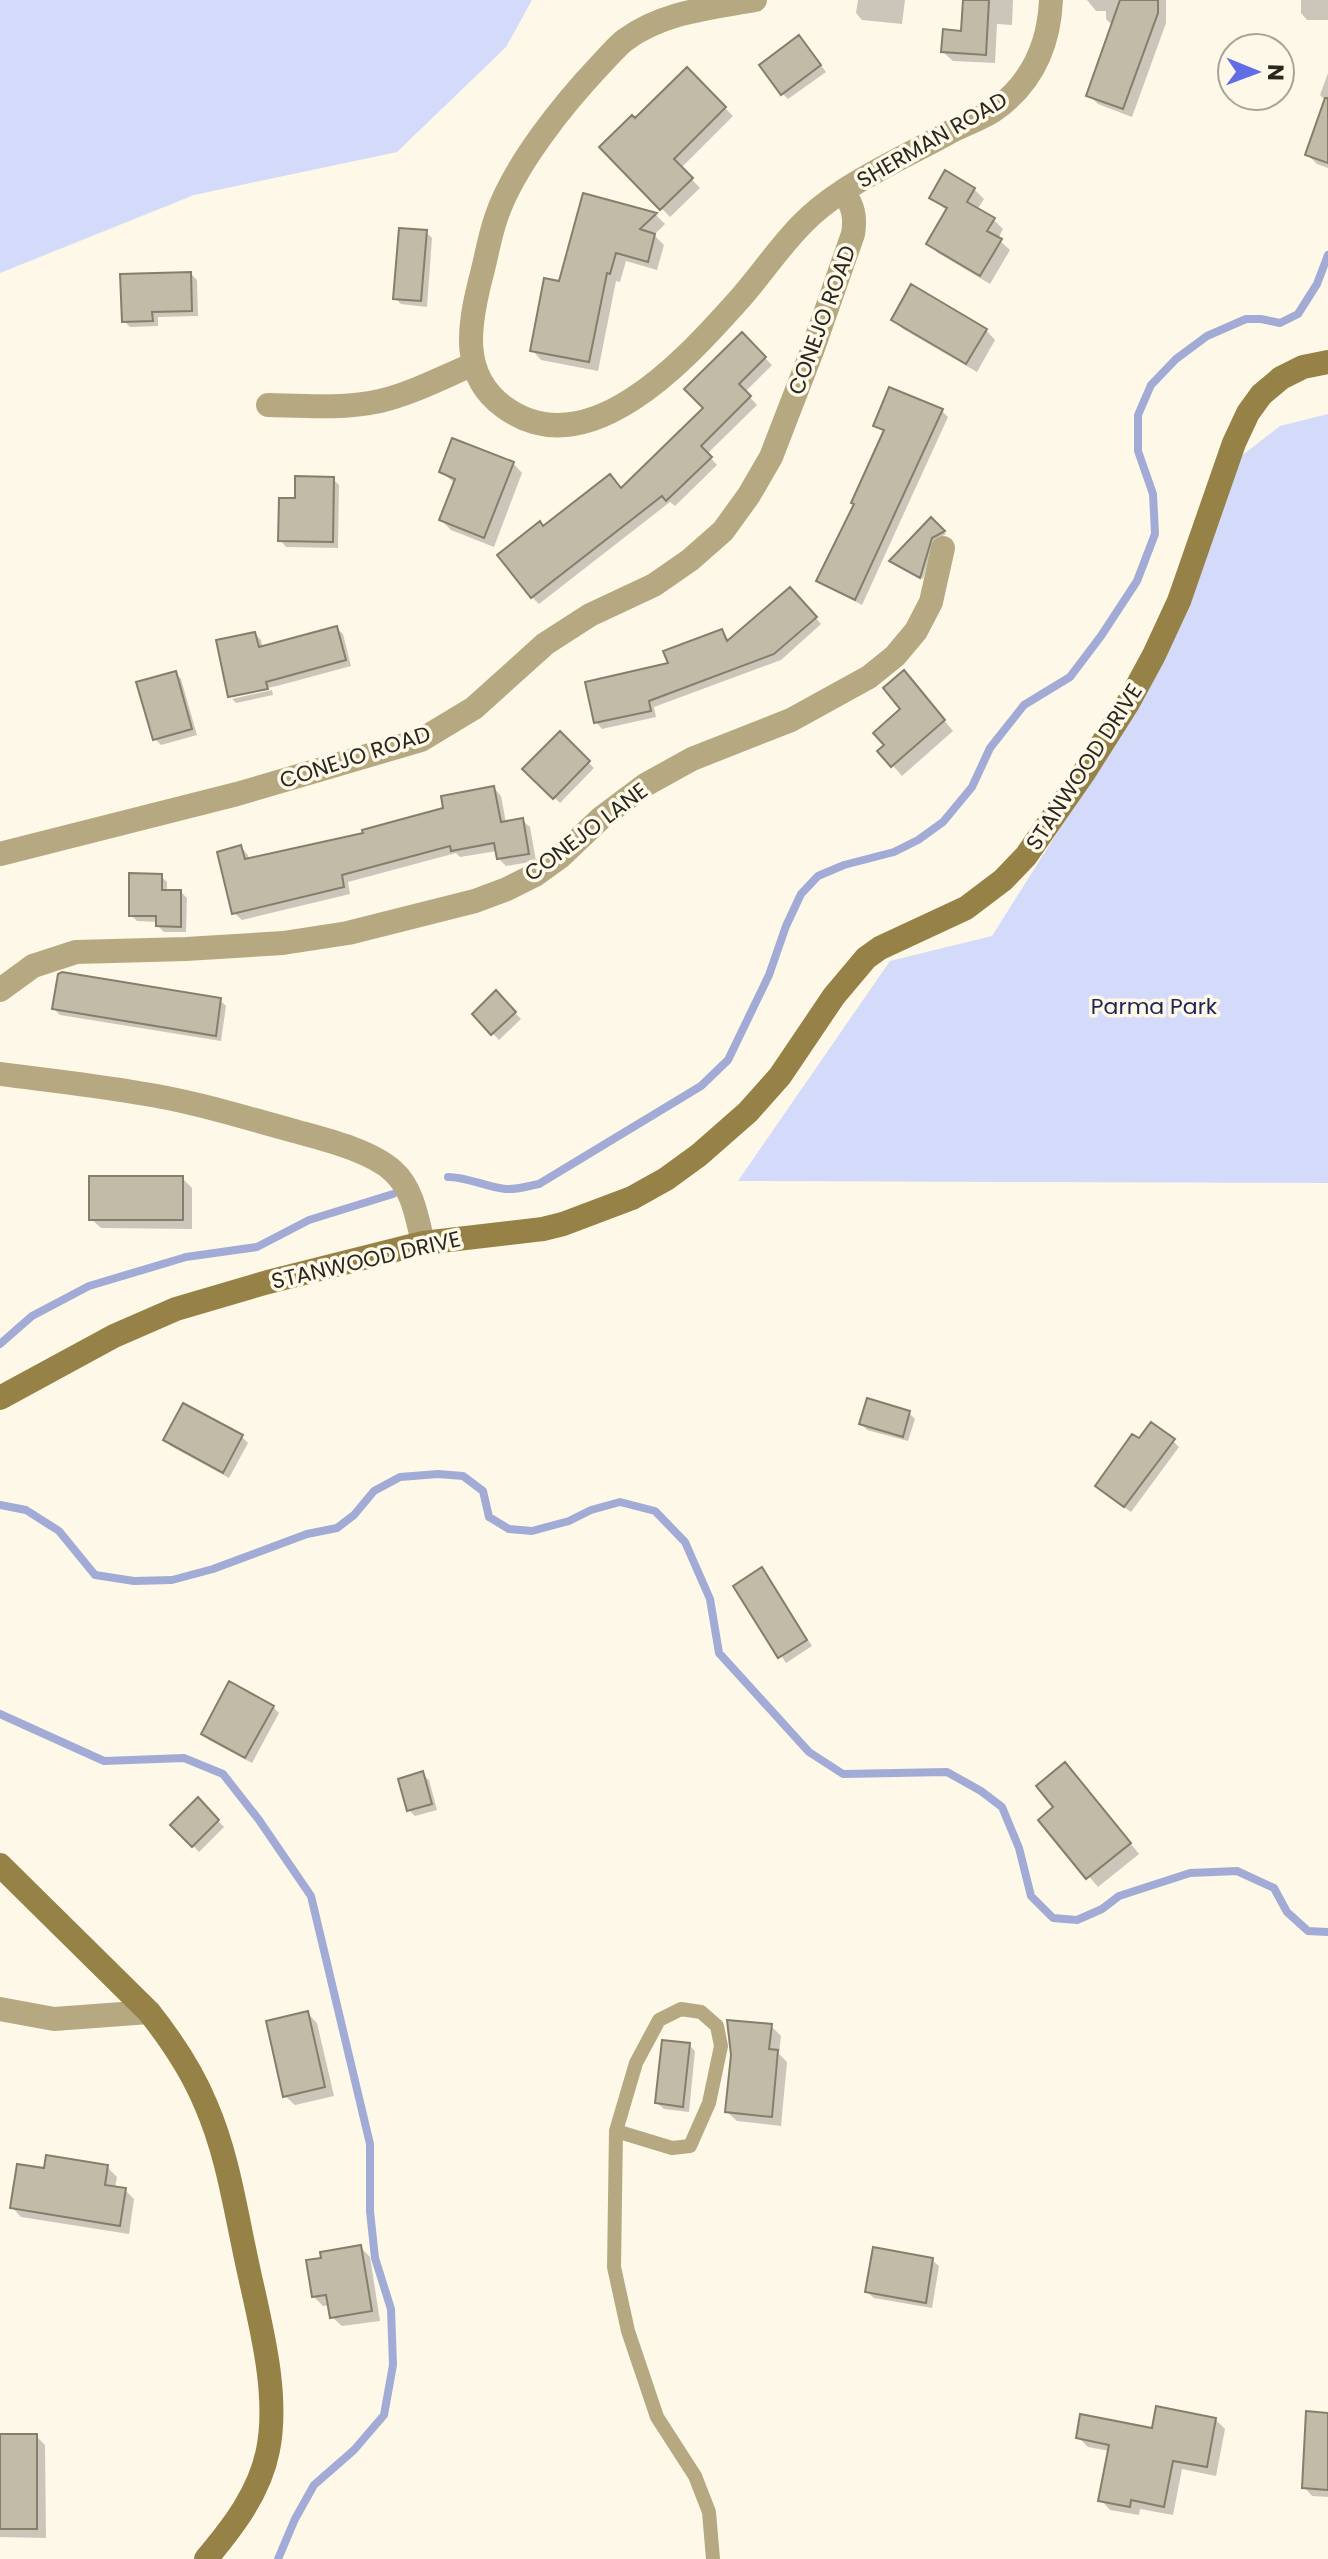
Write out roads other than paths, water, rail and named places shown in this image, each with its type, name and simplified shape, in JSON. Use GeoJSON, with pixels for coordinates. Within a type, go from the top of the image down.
{"type":"FeatureCollection","features":[{"type":"Feature","properties":{"kind":"main road","name":"STANWOOD DRIVE"},"geometry":{"type":"LineString","coordinates":[[0,1398],[114,1336],[176,1309],[423,1243],[563,1224],[632,1198],[666,1179],[708,1148],[748,1112],[780,1076],[834,996],[866,958],[893,941],[966,908],[1003,880],[1032,848],[1071,794],[1147,669],[1179,601],[1234,443],[1256,401],[1287,375],[1303,367],[1328,362]]}},
{"type":"Feature","properties":{"kind":"main road"},"geometry":{"type":"LineString","coordinates":[[0,1865],[149,2012],[192,2073],[217,2132],[257,2312],[271,2397],[269,2447],[258,2484],[226,2535],[206,2559]]}},
{"type":"Feature","properties":{"kind":"street"},"geometry":{"type":"LineString","coordinates":[[755,0],[681,13],[651,24],[623,41],[546,130],[511,186],[497,216],[470,329],[474,364],[483,383],[501,405],[525,420],[567,426],[595,419],[632,399],[674,368],[736,303],[801,225],[843,191]]}},
{"type":"Feature","properties":{"kind":"street","name":"SHERMAN ROAD"},"geometry":{"type":"LineString","coordinates":[[843,191],[983,116],[1015,93],[1031,72],[1043,48],[1050,23],[1051,0]]}},
{"type":"Feature","properties":{"kind":"street","name":"CONEJO ROAD"},"geometry":{"type":"LineString","coordinates":[[0,854],[237,794],[421,740],[474,708],[545,644],[590,615],[654,585],[690,560],[723,531],[771,457],[853,234],[855,218],[852,203],[843,191]]}},
{"type":"Feature","properties":{"kind":"street"},"geometry":{"type":"LineString","coordinates":[[268,405],[336,407],[379,401],[474,364]]}},
{"type":"Feature","properties":{"kind":"street","name":"CONEJO LANE"},"geometry":{"type":"LineString","coordinates":[[0,990],[33,966],[76,952],[283,943],[348,933],[475,901],[507,889],[535,875],[560,857],[601,818],[645,785],[692,759],[791,720],[869,677],[895,656],[916,631],[931,602],[943,548]]}},
{"type":"Feature","properties":{"kind":"street"},"geometry":{"type":"LineString","coordinates":[[0,1074],[156,1096],[322,1139],[372,1157],[395,1172],[406,1187],[423,1243]]}},
{"type":"Feature","properties":{"kind":"street"},"geometry":{"type":"LineString","coordinates":[[0,2009],[54,2019],[149,2012]]}},
{"type":"Feature","properties":{"kind":"lane"},"geometry":{"type":"LineString","coordinates":[[616,2131],[672,2148],[690,2146],[709,2103],[721,2046],[717,2026],[701,2012],[681,2009],[659,2020],[636,2063],[616,2131],[614,2267],[628,2331],[657,2417],[695,2476],[709,2512],[713,2559]]}},
{"type":"Feature","properties":{"kind":"waterway"},"geometry":{"type":"LineString","coordinates":[[448,1177],[506,1189],[539,1184],[701,1086],[728,1060],[769,975],[801,894],[818,876],[844,865],[894,852],[943,822],[972,787],[990,748],[1024,705],[1070,677],[1137,581],[1155,534],[1153,494],[1138,451],[1138,415],[1151,385],[1176,359],[1207,336],[1246,319],[1280,323],[1298,314],[1317,284],[1328,255]]}},
{"type":"Feature","properties":{"kind":"waterway"},"geometry":{"type":"LineString","coordinates":[[0,1344],[32,1316],[89,1286],[186,1257],[257,1247],[309,1220],[393,1194]]}},
{"type":"Feature","properties":{"kind":"waterway"},"geometry":{"type":"LineString","coordinates":[[0,1505],[26,1510],[59,1531],[95,1575],[134,1581],[172,1580],[213,1569],[307,1534],[337,1528],[354,1515],[374,1491],[400,1477],[463,1476],[483,1491],[489,1517],[509,1529],[532,1531],[620,1502],[655,1511],[685,1542],[710,1599],[719,1653],[809,1752],[843,1774],[947,1772],[981,1791],[1002,1807],[1019,1848],[1031,1896],[1053,1918],[1077,1920],[1102,1909],[1119,1896],[1190,1873],[1237,1871],[1274,1888],[1287,1912],[1308,1931],[1328,1932]]}},
{"type":"Feature","properties":{"kind":"waterway"},"geometry":{"type":"LineString","coordinates":[[0,1714],[104,1761],[184,1758],[223,1774],[311,1896],[370,2144],[370,2211],[375,2258],[391,2309],[393,2365],[384,2415],[354,2450],[314,2485],[278,2559]]}},
{"type":"Feature","properties":{"kind":"park label","name":"Parma Park"},"geometry":{"type":"Point","coordinates":[1154,1006]}}]}
